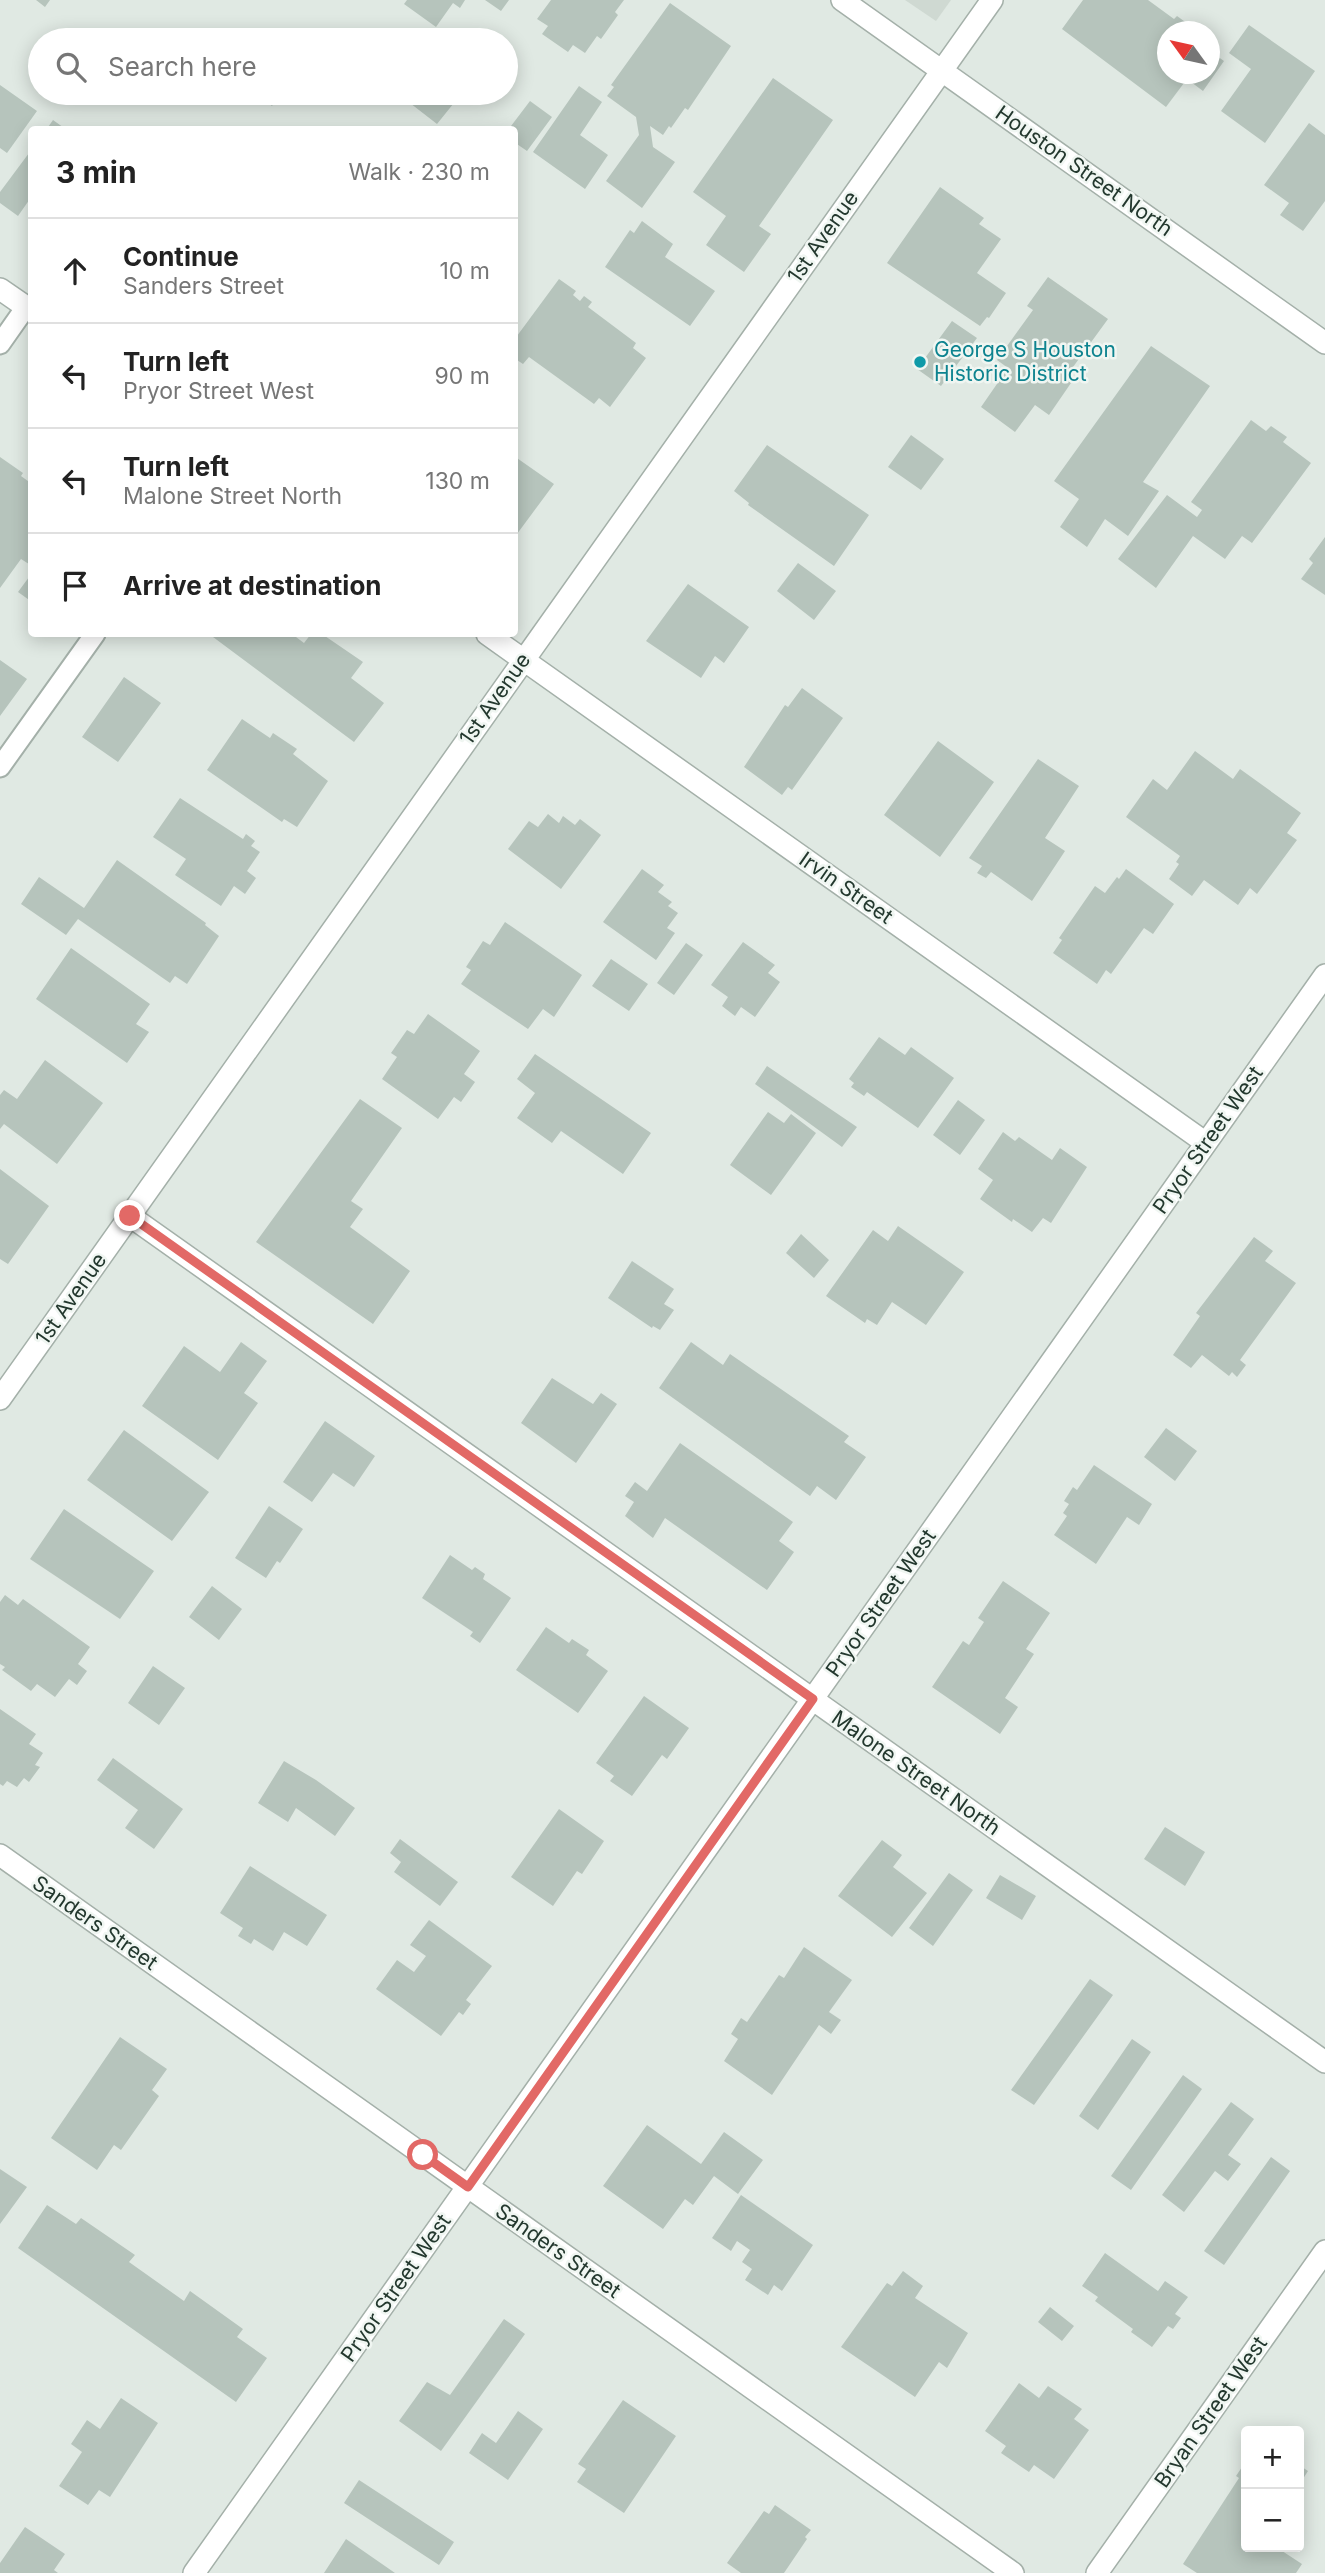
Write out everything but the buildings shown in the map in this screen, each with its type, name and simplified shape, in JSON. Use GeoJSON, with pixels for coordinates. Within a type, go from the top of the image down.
{"type":"FeatureCollection","features":[{"type":"Feature","properties":{"kind":"street","name":"Houston Street North"},"geometry":{"type":"LineString","coordinates":[[842,0],[1325,343]]}},
{"type":"Feature","properties":{"kind":"street","name":"1st Avenue"},"geometry":{"type":"LineString","coordinates":[[0,1399],[992,0]]}},
{"type":"Feature","properties":{"kind":"street"},"geometry":{"type":"LineString","coordinates":[[0,289],[28,308]]}},
{"type":"Feature","properties":{"kind":"street","name":"Irvin Street"},"geometry":{"type":"LineString","coordinates":[[491,637],[1206,1143]]}},
{"type":"Feature","properties":{"kind":"street","name":"Pryor Street West"},"geometry":{"type":"LineString","coordinates":[[194,2573],[1325,975]]}},
{"type":"Feature","properties":{"kind":"street","name":"Malone Street North"},"geometry":{"type":"LineString","coordinates":[[130,1216],[1325,2062]]}},
{"type":"Feature","properties":{"kind":"street","name":"Sanders Street"},"geometry":{"type":"LineString","coordinates":[[0,1855],[1013,2573]]}},
{"type":"Feature","properties":{"kind":"street","name":"Bryan Street West"},"geometry":{"type":"LineString","coordinates":[[1097,2573],[1325,2251]]}},
{"type":"Feature","properties":{"kind":"lane"},"geometry":{"type":"LineString","coordinates":[[0,344],[28,310]]}},
{"type":"Feature","properties":{"kind":"lane"},"geometry":{"type":"LineString","coordinates":[[0,767],[93,637]]}},
{"type":"Feature","properties":{"kind":"shaded area"},"geometry":{"type":"Polygon","coordinates":[[[905,0],[951,0],[936,21],[905,0]]]}},
{"type":"Feature","properties":{"kind":"place","name":"George S Houston Historic District"},"geometry":{"type":"Point","coordinates":[920,362]}},
{"type":"Feature","properties":{"kind":"route"},"geometry":{"type":"LineString","coordinates":[[130,1216],[813,1699],[468,2187],[423,2155]]}}]}
